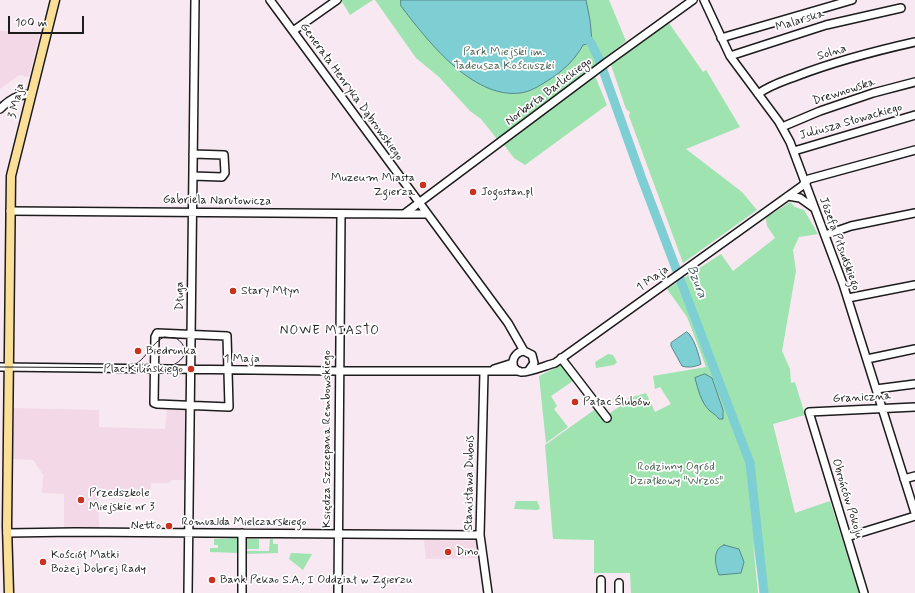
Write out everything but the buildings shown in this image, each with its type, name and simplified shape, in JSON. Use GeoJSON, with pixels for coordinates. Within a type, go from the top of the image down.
{"type":"FeatureCollection","features":[{"type":"Feature","properties":{"kind":"main road","name":"3 Maja"},"geometry":{"type":"LineString","coordinates":[[9,593],[5,537],[9,367],[10,211],[12,170],[55,0]]}},
{"type":"Feature","properties":{"kind":"street","name":"Długa"},"geometry":{"type":"LineString","coordinates":[[188,593],[195,0]]}},
{"type":"Feature","properties":{"kind":"street","name":"Generała Henryka Dąbrowskiego"},"geometry":{"type":"LineString","coordinates":[[270,0],[514,332],[522,351]]}},
{"type":"Feature","properties":{"kind":"street"},"geometry":{"type":"LineString","coordinates":[[293,31],[337,0]]}},
{"type":"Feature","properties":{"kind":"street","name":"Norberta Barlickiego"},"geometry":{"type":"LineString","coordinates":[[419,203],[605,63],[693,0]]}},
{"type":"Feature","properties":{"kind":"street","name":"Józefa Piłsudskiego"},"geometry":{"type":"LineString","coordinates":[[704,0],[730,56],[782,127],[794,151],[848,298],[915,513]]}},
{"type":"Feature","properties":{"kind":"street"},"geometry":{"type":"LineString","coordinates":[[721,38],[852,0]]}},
{"type":"Feature","properties":{"kind":"street","name":"Malarska"},"geometry":{"type":"LineString","coordinates":[[730,56],[826,25],[901,8]]}},
{"type":"Feature","properties":{"kind":"street","name":"Solna"},"geometry":{"type":"LineString","coordinates":[[758,94],[775,84],[821,67],[870,52],[915,42]]}},
{"type":"Feature","properties":{"kind":"street","name":"Drewnowska"},"geometry":{"type":"LineString","coordinates":[[782,127],[820,111],[874,93],[915,82]]}},
{"type":"Feature","properties":{"kind":"street"},"geometry":{"type":"LineString","coordinates":[[0,109],[11,98],[21,94],[31,94]]}},
{"type":"Feature","properties":{"kind":"street","name":"Juliusza Słowackiego"},"geometry":{"type":"LineString","coordinates":[[794,151],[915,115]]}},
{"type":"Feature","properties":{"kind":"street","name":"1 Maja"},"geometry":{"type":"LineString","coordinates":[[529,370],[552,364],[561,358],[815,177],[915,150]]}},
{"type":"Feature","properties":{"kind":"street"},"geometry":{"type":"LineString","coordinates":[[193,154],[222,154],[225,157],[224,176],[193,176]]}},
{"type":"Feature","properties":{"kind":"street"},"geometry":{"type":"LineString","coordinates":[[788,196],[800,198],[815,208]]}},
{"type":"Feature","properties":{"kind":"street"},"geometry":{"type":"LineString","coordinates":[[404,214],[419,203]]}},
{"type":"Feature","properties":{"kind":"street","name":"Gabriela Narutowicza"},"geometry":{"type":"LineString","coordinates":[[10,211],[427,214]]}},
{"type":"Feature","properties":{"kind":"street"},"geometry":{"type":"LineString","coordinates":[[826,235],[851,226],[915,213]]}},
{"type":"Feature","properties":{"kind":"street","name":"Księdza Szczepana Rembowskiego"},"geometry":{"type":"LineString","coordinates":[[338,593],[340,214]]}},
{"type":"Feature","properties":{"kind":"street"},"geometry":{"type":"LineString","coordinates":[[848,298],[915,285]]}},
{"type":"Feature","properties":{"kind":"street"},"geometry":{"type":"LineString","coordinates":[[156,334],[227,336],[229,407],[154,403],[154,369],[156,334]]}},
{"type":"Feature","properties":{"kind":"street"},"geometry":{"type":"LineString","coordinates":[[867,359],[915,349]]}},
{"type":"Feature","properties":{"kind":"street"},"geometry":{"type":"LineString","coordinates":[[522,351],[532,355],[534,363],[529,370],[519,371],[513,363],[515,355],[522,351]]}},
{"type":"Feature","properties":{"kind":"street"},"geometry":{"type":"LineString","coordinates":[[561,358],[607,418]]}},
{"type":"Feature","properties":{"kind":"street","name":"1 Maja"},"geometry":{"type":"LineString","coordinates":[[484,372],[513,363]]}},
{"type":"Feature","properties":{"kind":"street"},"geometry":{"type":"LineString","coordinates":[[534,363],[552,364]]}},
{"type":"Feature","properties":{"kind":"street","name":"1 Maja"},"geometry":{"type":"LineString","coordinates":[[0,367],[338,371],[519,371]]}},
{"type":"Feature","properties":{"kind":"street","name":"Stanisława Dubois"},"geometry":{"type":"LineString","coordinates":[[484,372],[480,535],[488,593]]}},
{"type":"Feature","properties":{"kind":"street"},"geometry":{"type":"LineString","coordinates":[[876,389],[915,384]]}},
{"type":"Feature","properties":{"kind":"street","name":"Graniczna"},"geometry":{"type":"LineString","coordinates":[[809,412],[915,407]]}},
{"type":"Feature","properties":{"kind":"street","name":"Obrońców Pokoju"},"geometry":{"type":"LineString","coordinates":[[809,412],[864,593]]}},
{"type":"Feature","properties":{"kind":"street"},"geometry":{"type":"LineString","coordinates":[[904,479],[915,476]]}},
{"type":"Feature","properties":{"kind":"street"},"geometry":{"type":"LineString","coordinates":[[847,537],[915,516]]}},
{"type":"Feature","properties":{"kind":"street","name":"Romualda Mielczarskiego"},"geometry":{"type":"LineString","coordinates":[[5,537],[189,533],[480,535]]}},
{"type":"Feature","properties":{"kind":"street"},"geometry":{"type":"LineString","coordinates":[[242,533],[242,593]]}},
{"type":"Feature","properties":{"kind":"street"},"geometry":{"type":"LineString","coordinates":[[601,580],[601,593]]}},
{"type":"Feature","properties":{"kind":"street"},"geometry":{"type":"LineString","coordinates":[[619,583],[619,593]]}},
{"type":"Feature","properties":{"kind":"shaded area"},"geometry":{"type":"Polygon","coordinates":[[[0,31],[40,33],[29,77],[19,75],[0,89],[0,31]]]}},
{"type":"Feature","properties":{"kind":"shaded area"},"geometry":{"type":"Polygon","coordinates":[[[13,408],[99,410],[99,427],[165,429],[167,410],[185,410],[185,480],[172,480],[169,483],[151,483],[150,494],[98,494],[99,528],[64,528],[64,494],[42,493],[44,476],[33,460],[13,459],[13,408]]]}},
{"type":"Feature","properties":{"kind":"shaded area"},"geometry":{"type":"Polygon","coordinates":[[[424,540],[476,541],[480,558],[426,559],[424,540]]]}},
{"type":"Feature","properties":{"kind":"green space"},"geometry":{"type":"Polygon","coordinates":[[[341,0],[373,0],[350,15],[341,0]]]}},
{"type":"Feature","properties":{"kind":"green space","name":"Park Miejski im. Tadeusza Kościuszki"},"geometry":{"type":"Polygon","coordinates":[[[375,0],[609,0],[626,41],[497,139],[481,119],[470,111],[439,77],[416,58],[375,0]]]}},
{"type":"Feature","properties":{"kind":"green space"},"geometry":{"type":"Polygon","coordinates":[[[669,23],[703,72],[706,70],[740,127],[686,149],[742,192],[757,210],[683,263],[629,116],[630,112],[626,109],[611,65],[669,23]]]}},
{"type":"Feature","properties":{"kind":"green space"},"geometry":{"type":"Polygon","coordinates":[[[595,76],[607,105],[525,165],[514,158],[504,145],[595,76]]]}},
{"type":"Feature","properties":{"kind":"green space","name":"Rodzinny Ogród Działkowy \"Wrzos\""},"geometry":{"type":"Polygon","coordinates":[[[790,202],[795,207],[804,210],[818,234],[799,237],[793,250],[796,271],[782,351],[790,369],[791,383],[795,382],[805,415],[773,424],[795,513],[830,501],[859,593],[761,593],[753,543],[758,593],[631,593],[630,573],[594,573],[594,540],[553,539],[545,445],[597,408],[608,417],[610,413],[620,406],[616,402],[646,393],[655,412],[671,404],[660,387],[655,389],[653,376],[706,367],[687,317],[667,289],[721,254],[733,271],[775,238],[767,226],[766,218],[790,202]]]}},
{"type":"Feature","properties":{"kind":"green space"},"geometry":{"type":"Polygon","coordinates":[[[608,354],[613,355],[617,362],[614,365],[596,368],[595,362],[608,354]]]}},
{"type":"Feature","properties":{"kind":"green space"},"geometry":{"type":"Polygon","coordinates":[[[561,365],[573,381],[551,396],[557,406],[554,409],[568,427],[546,443],[539,376],[561,365]]]}},
{"type":"Feature","properties":{"kind":"green space"},"geometry":{"type":"Polygon","coordinates":[[[516,501],[537,501],[540,508],[538,510],[514,509],[516,501]]]}},
{"type":"Feature","properties":{"kind":"green space"},"geometry":{"type":"Polygon","coordinates":[[[240,538],[240,553],[210,552],[210,548],[218,548],[218,545],[214,545],[214,539],[240,538]]]}},
{"type":"Feature","properties":{"kind":"green space"},"geometry":{"type":"Polygon","coordinates":[[[243,539],[259,539],[259,549],[245,549],[245,551],[269,551],[270,539],[273,539],[273,544],[278,544],[278,553],[243,554],[243,539]]]}},
{"type":"Feature","properties":{"kind":"green space"},"geometry":{"type":"Polygon","coordinates":[[[291,553],[312,554],[303,570],[289,559],[291,553]]]}},
{"type":"Feature","properties":{"kind":"water","name":"Park Miejski im. Tadeusza Kościuszki"},"geometry":{"type":"Polygon","coordinates":[[[401,0],[586,0],[592,41],[591,43],[583,45],[572,61],[563,70],[538,87],[520,93],[502,92],[485,87],[468,77],[452,64],[437,50],[411,19],[401,6],[401,0]]]}},
{"type":"Feature","properties":{"kind":"water"},"geometry":{"type":"Polygon","coordinates":[[[687,332],[690,334],[698,351],[701,364],[686,367],[682,366],[671,346],[671,343],[687,332]]]}},
{"type":"Feature","properties":{"kind":"water"},"geometry":{"type":"Polygon","coordinates":[[[705,374],[712,378],[723,410],[723,419],[719,419],[707,408],[700,396],[695,378],[705,374]]]}},
{"type":"Feature","properties":{"kind":"water"},"geometry":{"type":"Polygon","coordinates":[[[724,545],[739,549],[744,562],[741,573],[719,575],[716,567],[716,554],[720,547],[724,545]]]}},
{"type":"Feature","properties":{"kind":"waterway","name":"Bzura"},"geometry":{"type":"LineString","coordinates":[[584,35],[591,43],[599,59],[642,179],[750,463],[764,593]]}},
{"type":"Feature","properties":{"kind":"tram line"},"geometry":{"type":"LineString","coordinates":[[0,367],[161,368],[178,362],[185,353],[184,348],[182,343],[176,338],[164,337],[158,341],[137,364],[131,366],[124,368]]}},
{"type":"Feature","properties":{"kind":"place","name":"Muzeum Miasta Zgierza"},"geometry":{"type":"Point","coordinates":[423,185]}},
{"type":"Feature","properties":{"kind":"place","name":"Jogostan.pl"},"geometry":{"type":"Point","coordinates":[473,192]}},
{"type":"Feature","properties":{"kind":"place","name":"Stary Młyn"},"geometry":{"type":"Point","coordinates":[233,291]}},
{"type":"Feature","properties":{"kind":"place","name":"Biedronka"},"geometry":{"type":"Point","coordinates":[138,351]}},
{"type":"Feature","properties":{"kind":"place","name":"Plac Kilińskiego"},"geometry":{"type":"Point","coordinates":[191,369]}},
{"type":"Feature","properties":{"kind":"place","name":"Pałac Ślubów"},"geometry":{"type":"Point","coordinates":[575,402]}},
{"type":"Feature","properties":{"kind":"place","name":"Przedszkole Miejskie nr 3"},"geometry":{"type":"Point","coordinates":[81,500]}},
{"type":"Feature","properties":{"kind":"place","name":"Netto"},"geometry":{"type":"Point","coordinates":[169,526]}},
{"type":"Feature","properties":{"kind":"place","name":"Dino"},"geometry":{"type":"Point","coordinates":[448,552]}},
{"type":"Feature","properties":{"kind":"place","name":"Kościół Matki Bożej Dobrej Rady"},"geometry":{"type":"Point","coordinates":[43,562]}},
{"type":"Feature","properties":{"kind":"place","name":"Bank Pekao S.A., I Oddział w Zgierzu"},"geometry":{"type":"Point","coordinates":[212,580]}},
{"type":"Feature","properties":{"kind":"district","name":"NOWE MIASTO"},"geometry":{"type":"Point","coordinates":[330,331]}}]}
